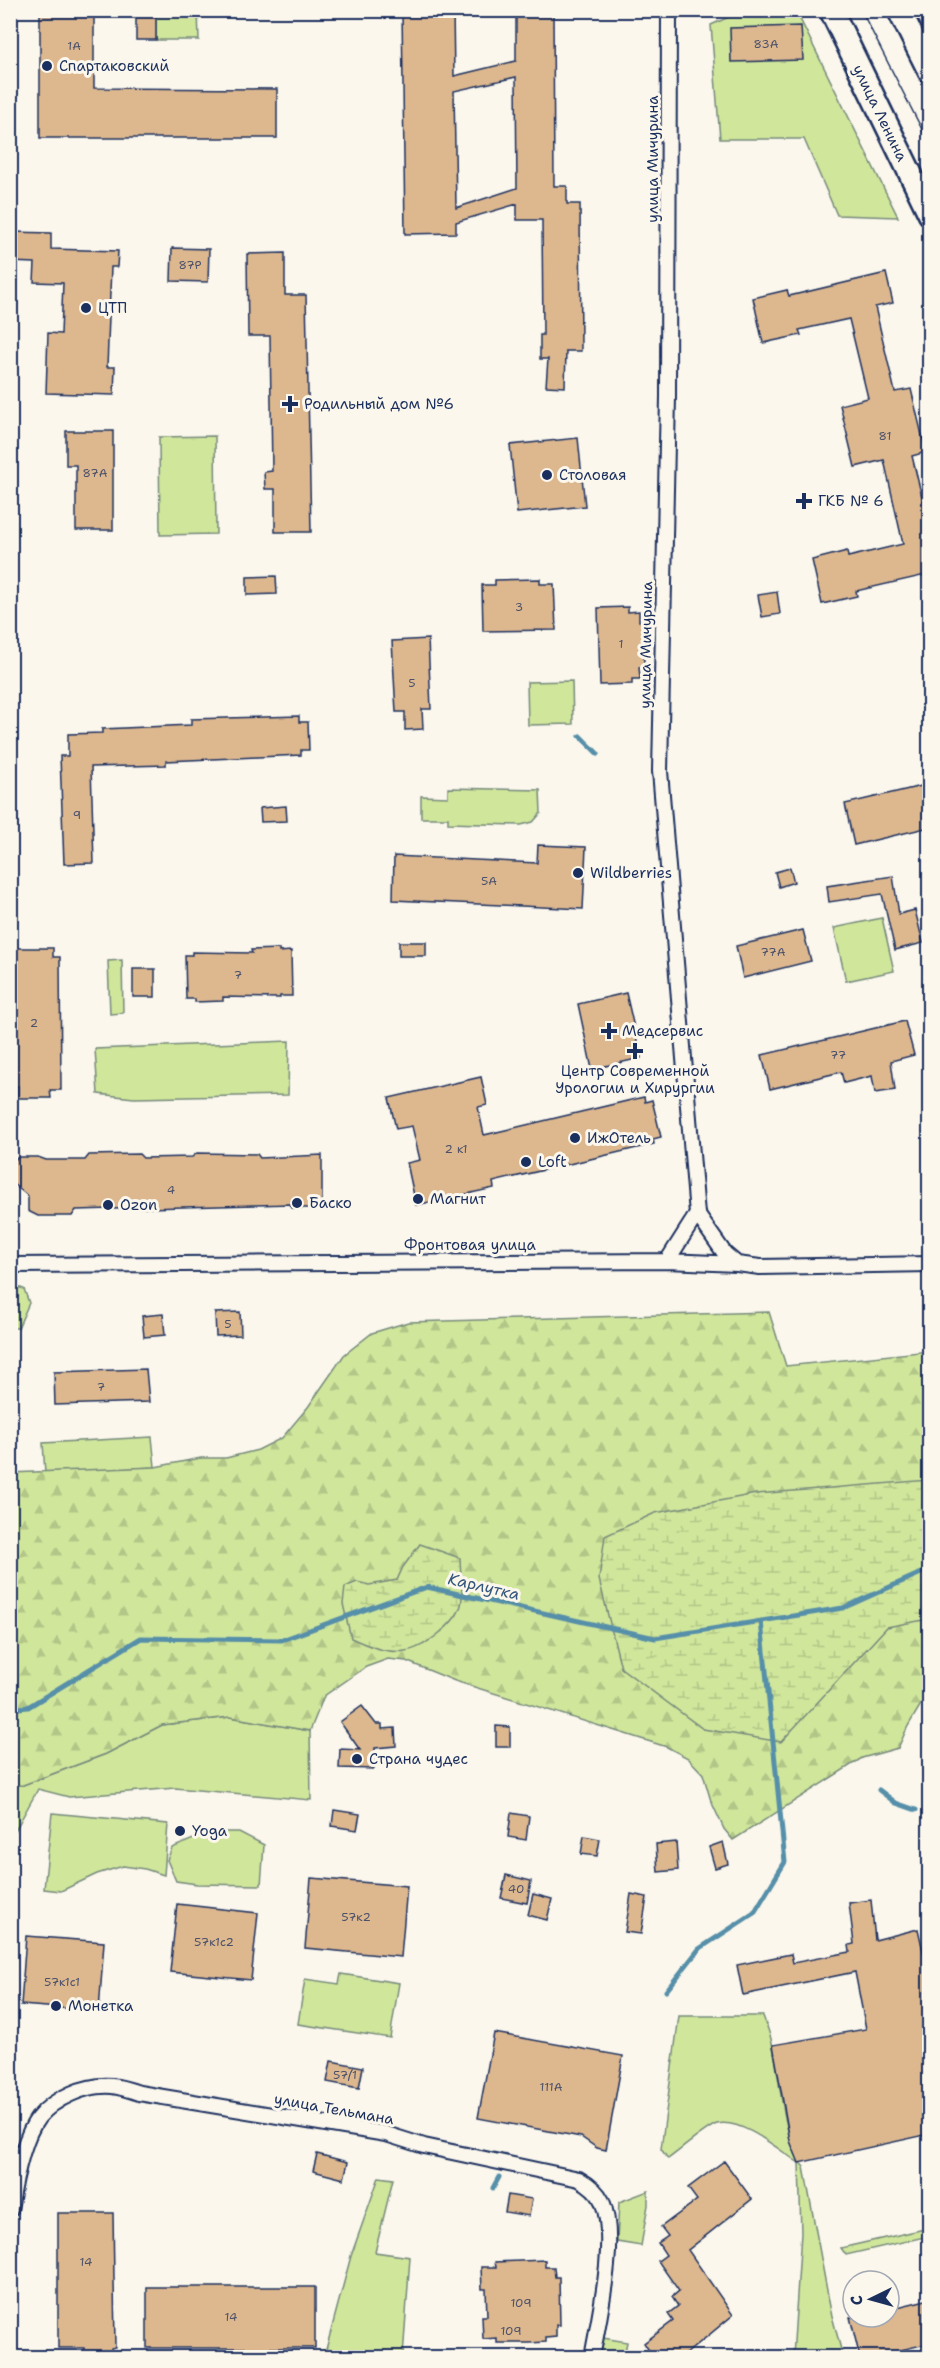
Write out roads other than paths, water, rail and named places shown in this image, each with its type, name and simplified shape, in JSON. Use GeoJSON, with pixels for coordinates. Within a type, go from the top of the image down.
{"type":"FeatureCollection","features":[{"type":"Feature","properties":{"kind":"main road","name":"улица Ленина"},"geometry":{"type":"LineString","coordinates":[[831,10],[930,214]]}},
{"type":"Feature","properties":{"kind":"main road"},"geometry":{"type":"LineString","coordinates":[[899,10],[930,72]]}},
{"type":"Feature","properties":{"kind":"street","name":"улица Мичурина"},"geometry":{"type":"LineString","coordinates":[[669,10],[668,386],[660,771],[697,1214]]}},
{"type":"Feature","properties":{"kind":"street"},"geometry":{"type":"LineString","coordinates":[[667,1261],[697,1214],[725,1254],[737,1264]]}},
{"type":"Feature","properties":{"kind":"street","name":"Фронтовая улица"},"geometry":{"type":"LineString","coordinates":[[10,1265],[667,1261],[760,1267],[930,1264]]}},
{"type":"Feature","properties":{"kind":"street","name":"улица Тельмана"},"geometry":{"type":"LineString","coordinates":[[10,2210],[28,2137],[38,2118],[67,2096],[84,2089],[112,2086],[386,2134],[424,2146],[579,2179],[591,2187],[602,2201],[607,2228],[607,2255],[592,2358]]}},
{"type":"Feature","properties":{"kind":"waterway"},"geometry":{"type":"LineString","coordinates":[[580,736],[598,754]]}},
{"type":"Feature","properties":{"kind":"waterway","name":"Карлутка"},"geometry":{"type":"LineString","coordinates":[[10,1709],[28,1707],[141,1638],[282,1640],[427,1587],[655,1638],[843,1608],[930,1569]]}},
{"type":"Feature","properties":{"kind":"waterway"},"geometry":{"type":"LineString","coordinates":[[666,1991],[699,1949],[754,1913],[785,1862],[761,1621]]}},
{"type":"Feature","properties":{"kind":"waterway"},"geometry":{"type":"LineString","coordinates":[[879,1790],[896,1803],[916,1810]]}},
{"type":"Feature","properties":{"kind":"waterway"},"geometry":{"type":"LineString","coordinates":[[493,2188],[499,2177]]}},
{"type":"Feature","properties":{"kind":"tram line"},"geometry":{"type":"LineString","coordinates":[[861,10],[930,145]]}},
{"type":"Feature","properties":{"kind":"place","name":"Спартаковский"},"geometry":{"type":"Point","coordinates":[47,66]}},
{"type":"Feature","properties":{"kind":"place","name":"ЦТП"},"geometry":{"type":"Point","coordinates":[86,308]}},
{"type":"Feature","properties":{"kind":"place","name":"Родильный дом №6"},"geometry":{"type":"Point","coordinates":[290,404]}},
{"type":"Feature","properties":{"kind":"place","name":"Столовая"},"geometry":{"type":"Point","coordinates":[547,475]}},
{"type":"Feature","properties":{"kind":"place","name":"ГКБ № 6"},"geometry":{"type":"Point","coordinates":[804,501]}},
{"type":"Feature","properties":{"kind":"place","name":"Wildberries"},"geometry":{"type":"Point","coordinates":[578,873]}},
{"type":"Feature","properties":{"kind":"place","name":"Медсервис"},"geometry":{"type":"Point","coordinates":[609,1031]}},
{"type":"Feature","properties":{"kind":"place","name":"Центр Современной Урологии и Хирургии"},"geometry":{"type":"Point","coordinates":[635,1051]}},
{"type":"Feature","properties":{"kind":"place","name":"ИжОтель"},"geometry":{"type":"Point","coordinates":[575,1138]}},
{"type":"Feature","properties":{"kind":"place","name":"Loft"},"geometry":{"type":"Point","coordinates":[526,1162]}},
{"type":"Feature","properties":{"kind":"place","name":"Магнит"},"geometry":{"type":"Point","coordinates":[418,1199]}},
{"type":"Feature","properties":{"kind":"place","name":"Баско"},"geometry":{"type":"Point","coordinates":[297,1203]}},
{"type":"Feature","properties":{"kind":"place","name":"Ozon"},"geometry":{"type":"Point","coordinates":[108,1205]}},
{"type":"Feature","properties":{"kind":"place","name":"Страна чудес"},"geometry":{"type":"Point","coordinates":[357,1759]}},
{"type":"Feature","properties":{"kind":"place","name":"Yoga"},"geometry":{"type":"Point","coordinates":[180,1831]}},
{"type":"Feature","properties":{"kind":"place","name":"Монетка"},"geometry":{"type":"Point","coordinates":[56,2006]}}]}
